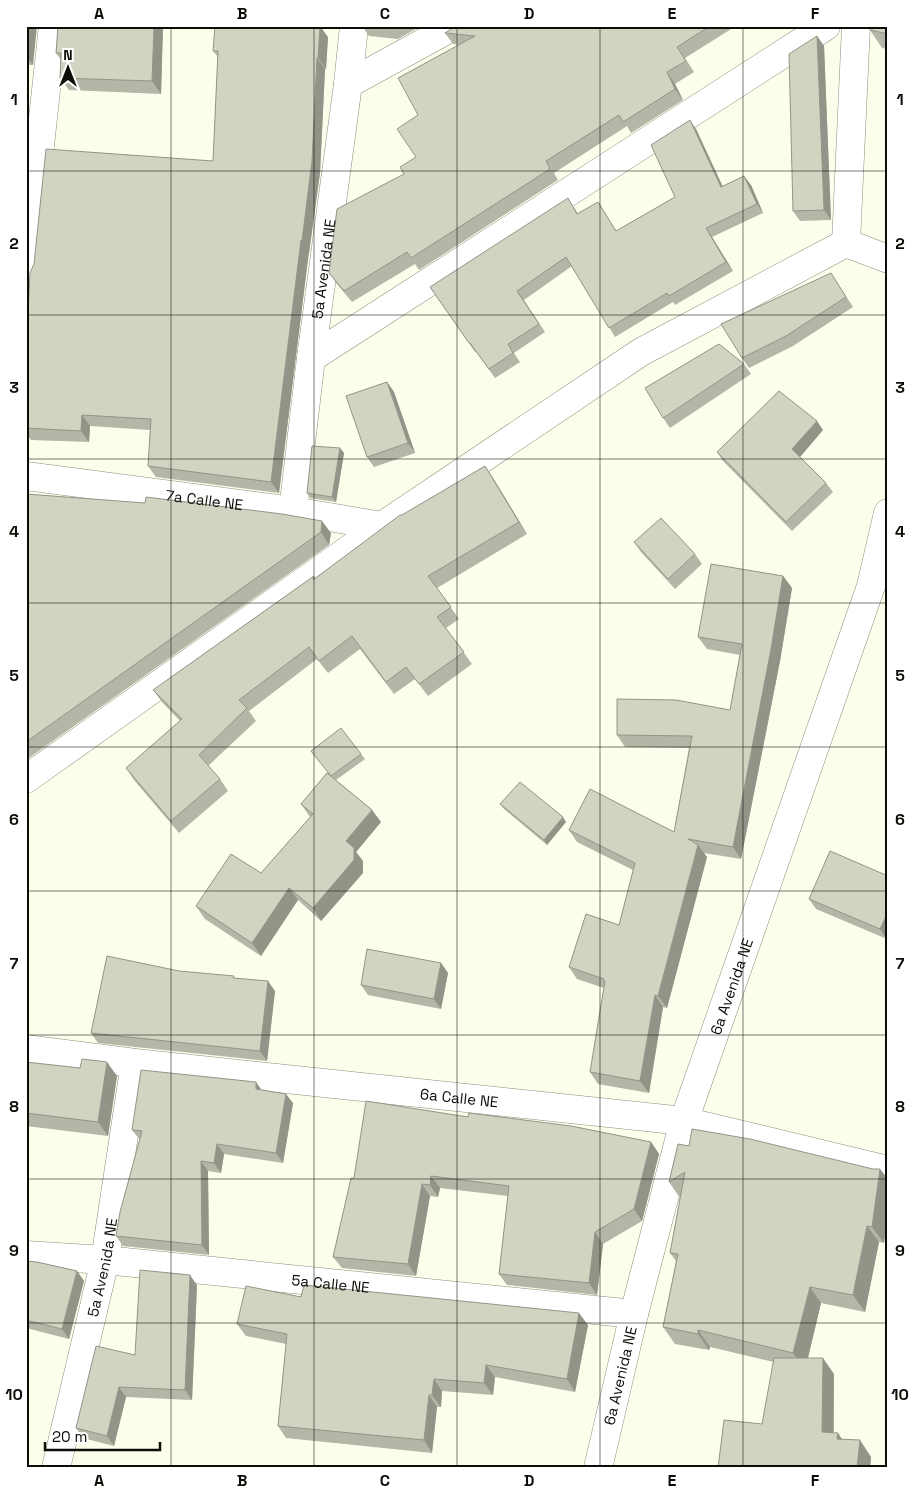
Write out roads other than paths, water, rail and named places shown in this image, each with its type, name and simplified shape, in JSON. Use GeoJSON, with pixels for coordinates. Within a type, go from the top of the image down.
{"type":"FeatureCollection","features":[{"type":"Feature","properties":{"kind":"street"},"geometry":{"type":"LineString","coordinates":[[26,274],[53,26]]}},
{"type":"Feature","properties":{"kind":"street","name":"5a Avenida NE"},"geometry":{"type":"LineString","coordinates":[[293,511],[354,26]]}},
{"type":"Feature","properties":{"kind":"street"},"geometry":{"type":"LineString","coordinates":[[348,84],[454,26]]}},
{"type":"Feature","properties":{"kind":"street"},"geometry":{"type":"LineString","coordinates":[[311,358],[826,26]]}},
{"type":"Feature","properties":{"kind":"street"},"geometry":{"type":"LineString","coordinates":[[846,243],[856,26]]}},
{"type":"Feature","properties":{"kind":"street"},"geometry":{"type":"LineString","coordinates":[[26,778],[382,526],[641,352],[846,243],[888,259]]}},
{"type":"Feature","properties":{"kind":"street","name":"7a Calle NE"},"geometry":{"type":"LineString","coordinates":[[26,476],[293,511],[382,526]]}},
{"type":"Feature","properties":{"kind":"street","name":"6a Avenida NE"},"geometry":{"type":"LineString","coordinates":[[598,1468],[634,1314],[684,1121],[871,586],[888,514]]}},
{"type":"Feature","properties":{"kind":"street","name":"6a Calle NE"},"geometry":{"type":"LineString","coordinates":[[26,1049],[136,1063],[684,1121],[888,1170]]}},
{"type":"Feature","properties":{"kind":"street","name":"5a Avenida NE"},"geometry":{"type":"LineString","coordinates":[[56,1468],[105,1260],[136,1063]]}},
{"type":"Feature","properties":{"kind":"street","name":"5a Calle NE"},"geometry":{"type":"LineString","coordinates":[[26,1255],[105,1260],[634,1314]]}}]}
